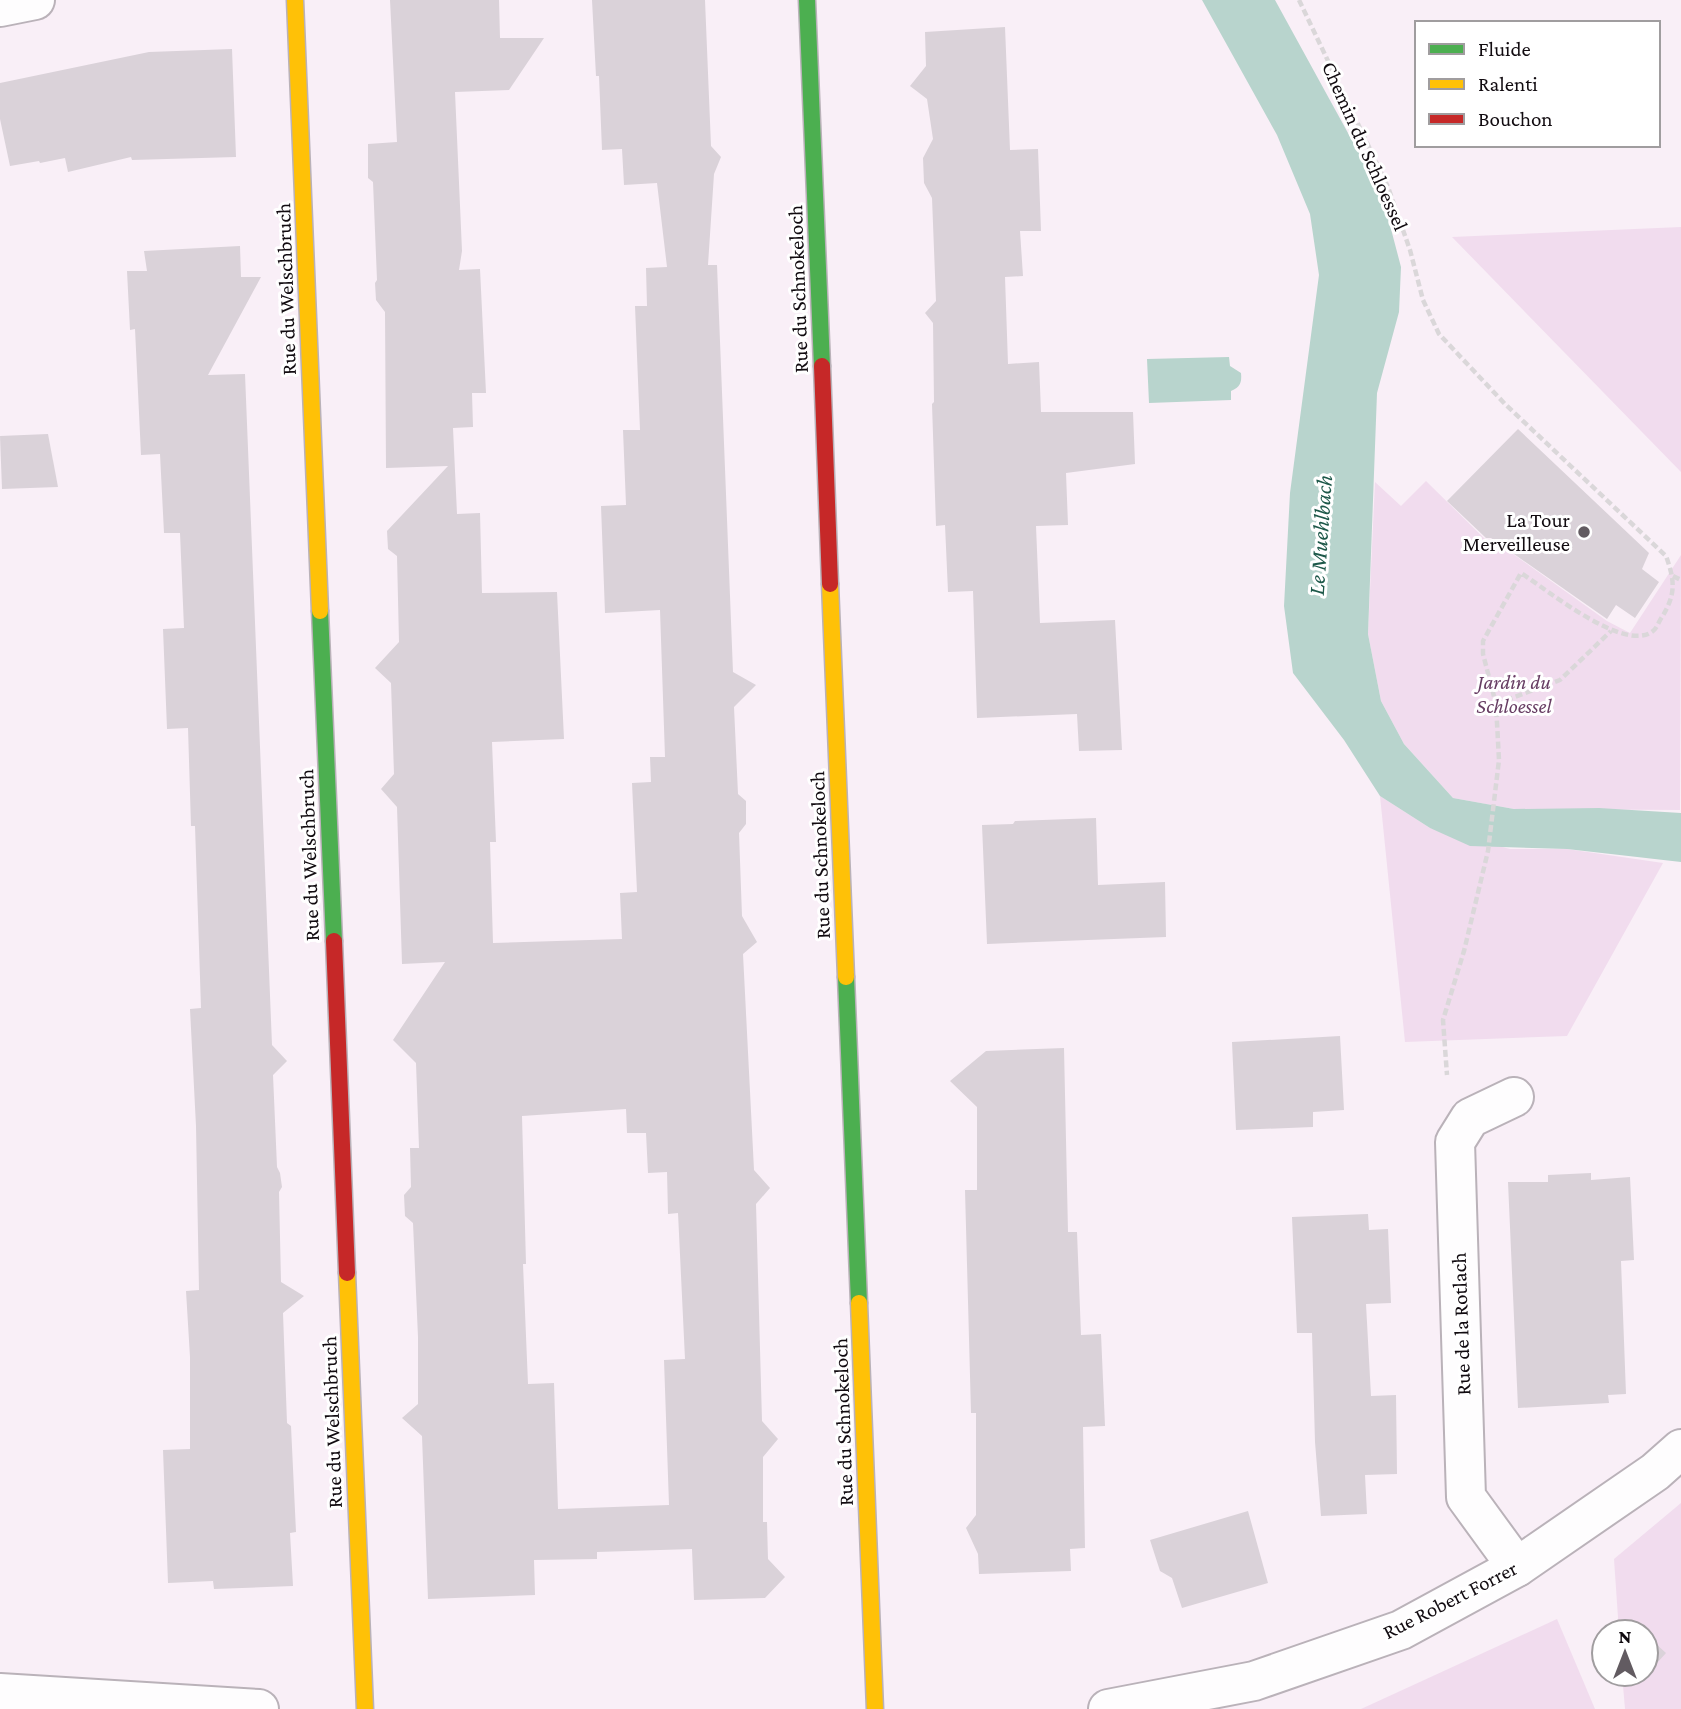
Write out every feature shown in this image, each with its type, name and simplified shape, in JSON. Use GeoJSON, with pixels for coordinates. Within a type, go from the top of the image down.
{"type":"FeatureCollection","features":[{"type":"Feature","properties":{"kind":"street"},"geometry":{"type":"LineString","coordinates":[[0,7],[35,0]]}},
{"type":"Feature","properties":{"kind":"street","name":"Rue du Welschbruch"},"geometry":{"type":"LineString","coordinates":[[295,0],[365,1709]]}},
{"type":"Feature","properties":{"kind":"street","name":"Rue du Schnokeloch"},"geometry":{"type":"LineString","coordinates":[[807,0],[874,1709]]}},
{"type":"Feature","properties":{"kind":"street"},"geometry":{"type":"LineString","coordinates":[[1455,1142],[1470,1118],[1514,1097]]}},
{"type":"Feature","properties":{"kind":"street","name":"Rue de la Rotlach"},"geometry":{"type":"LineString","coordinates":[[1455,1142],[1466,1497],[1517,1567]]}},
{"type":"Feature","properties":{"kind":"street","name":"Rue Robert Forrer"},"geometry":{"type":"LineString","coordinates":[[1108,1709],[1254,1681],[1401,1630],[1517,1567],[1655,1472],[1681,1449]]}},
{"type":"Feature","properties":{"kind":"street"},"geometry":{"type":"LineString","coordinates":[[0,1693],[259,1709]]}},
{"type":"Feature","properties":{"kind":"path","name":"Chemin du Schloessel"},"geometry":{"type":"LineString","coordinates":[[1300,0],[1388,187],[1410,250],[1423,300],[1439,334],[1505,404],[1666,556],[1673,576]]}},
{"type":"Feature","properties":{"kind":"path"},"geometry":{"type":"LineString","coordinates":[[1455,1142],[1443,1020],[1464,951],[1488,851],[1499,736],[1496,704],[1483,654],[1483,641],[1521,573],[1611,631],[1640,636],[1654,631],[1668,607],[1673,576],[1681,580]]}},
{"type":"Feature","properties":{"kind":"path"},"geometry":{"type":"LineString","coordinates":[[1496,704],[1560,680],[1611,631]]}},
{"type":"Feature","properties":{"kind":"green space"},"geometry":{"type":"Polygon","coordinates":[[[1681,227],[1681,472],[1452,237],[1681,227]]]}},
{"type":"Feature","properties":{"kind":"green space","name":"Jardin du Schloessel"},"geometry":{"type":"Polygon","coordinates":[[[1426,481],[1494,548],[1499,544],[1607,621],[1630,633],[1681,555],[1680,810],[1514,809],[1453,798],[1404,744],[1381,701],[1368,634],[1375,482],[1401,506],[1426,481]]]}},
{"type":"Feature","properties":{"kind":"green space"},"geometry":{"type":"Polygon","coordinates":[[[1380,796],[1430,828],[1510,849],[1567,849],[1663,863],[1567,1036],[1405,1042],[1380,796]]]}},
{"type":"Feature","properties":{"kind":"green space"},"geometry":{"type":"Polygon","coordinates":[[[1681,1503],[1681,1709],[1625,1709],[1623,1688],[1660,1688],[1660,1618],[1618,1618],[1614,1559],[1681,1503]]]}},
{"type":"Feature","properties":{"kind":"green space"},"geometry":{"type":"Polygon","coordinates":[[[1557,1619],[1595,1709],[1361,1709],[1557,1619]]]}},
{"type":"Feature","properties":{"kind":"water","name":"Le Muehlbach"},"geometry":{"type":"Polygon","coordinates":[[[1202,0],[1275,0],[1382,195],[1401,267],[1399,312],[1377,393],[1368,634],[1381,701],[1404,744],[1453,798],[1514,809],[1599,808],[1681,813],[1681,862],[1567,849],[1470,846],[1430,828],[1380,796],[1344,740],[1293,673],[1284,606],[1290,493],[1319,275],[1310,214],[1277,135],[1202,0]]]}},
{"type":"Feature","properties":{"kind":"water"},"geometry":{"type":"Polygon","coordinates":[[[1229,357],[1230,366],[1241,373],[1240,384],[1231,391],[1231,400],[1149,403],[1147,359],[1229,357]]]}},
{"type":"Feature","properties":{"kind":"building"},"geometry":{"type":"Polygon","coordinates":[[[390,0],[499,0],[500,38],[544,38],[509,90],[455,92],[462,251],[459,270],[480,269],[486,393],[472,393],[473,427],[453,428],[457,514],[480,513],[482,593],[557,592],[564,739],[492,742],[496,842],[490,842],[493,943],[622,939],[620,893],[637,892],[632,783],[651,782],[650,757],[665,757],[660,610],[605,613],[601,506],[626,505],[623,430],[640,430],[635,306],[647,306],[646,268],[667,267],[657,183],[624,185],[622,149],[602,150],[592,0],[705,0],[711,146],[721,157],[714,174],[708,265],[717,265],[733,672],[756,685],[734,707],[738,794],[746,801],[746,824],[739,833],[742,916],[757,942],[743,954],[754,1170],[770,1188],[756,1204],[762,1421],[778,1439],[763,1457],[763,1522],[767,1522],[768,1559],[785,1577],[765,1598],[694,1600],[692,1549],[597,1552],[597,1559],[534,1560],[535,1595],[428,1599],[422,1436],[402,1418],[418,1404],[413,1223],[405,1216],[404,1195],[411,1187],[410,1148],[419,1148],[416,1063],[393,1040],[445,962],[402,964],[397,807],[381,789],[394,774],[391,683],[375,668],[399,642],[397,556],[388,549],[387,531],[448,466],[386,468],[385,312],[376,300],[373,182],[368,178],[368,144],[397,142],[390,0]],[[626,1109],[522,1116],[526,1264],[523,1264],[528,1384],[554,1383],[558,1509],[669,1505],[664,1360],[685,1359],[678,1213],[668,1214],[667,1172],[648,1173],[646,1133],[627,1133],[626,1109]]]}},
{"type":"Feature","properties":{"kind":"building"},"geometry":{"type":"Polygon","coordinates":[[[1005,27],[1010,150],[1038,149],[1041,231],[1020,231],[1023,276],[1005,277],[1008,364],[1039,362],[1041,412],[1133,412],[1135,464],[1066,473],[1068,525],[1036,526],[1040,623],[1115,620],[1122,750],[1079,751],[1077,714],[977,718],[973,591],[948,592],[945,525],[936,526],[932,404],[933,323],[925,313],[936,301],[932,198],[924,183],[923,158],[933,139],[927,99],[910,86],[926,66],[925,32],[1005,27]]]}},
{"type":"Feature","properties":{"kind":"building"},"geometry":{"type":"Polygon","coordinates":[[[232,49],[236,157],[132,160],[131,157],[68,172],[65,158],[10,166],[0,119],[0,83],[149,52],[232,49]]]}},
{"type":"Feature","properties":{"kind":"building"},"geometry":{"type":"Polygon","coordinates":[[[240,246],[241,277],[261,277],[208,375],[245,374],[272,1045],[287,1061],[273,1075],[277,1167],[282,1187],[279,1192],[281,1282],[304,1296],[283,1313],[287,1423],[291,1426],[296,1532],[290,1533],[293,1586],[214,1589],[213,1581],[168,1583],[163,1450],[190,1449],[190,1357],[186,1291],[199,1290],[196,1126],[190,1009],[201,1008],[195,826],[191,826],[188,728],[167,729],[163,629],[184,628],[180,533],[164,533],[160,454],[141,455],[135,329],[130,330],[127,271],[147,271],[144,251],[240,246]]]}},
{"type":"Feature","properties":{"kind":"building"},"geometry":{"type":"Polygon","coordinates":[[[1518,429],[1649,553],[1642,569],[1659,582],[1635,618],[1616,605],[1607,619],[1491,538],[1486,538],[1447,501],[1518,429]]]}},
{"type":"Feature","properties":{"kind":"building"},"geometry":{"type":"Polygon","coordinates":[[[48,434],[58,487],[2,489],[0,436],[48,434]]]}},
{"type":"Feature","properties":{"kind":"building"},"geometry":{"type":"Polygon","coordinates":[[[1096,818],[1098,885],[1165,882],[1166,937],[987,944],[982,825],[1096,818]]]}},
{"type":"Feature","properties":{"kind":"building"},"geometry":{"type":"Polygon","coordinates":[[[1340,1036],[1344,1110],[1313,1112],[1313,1127],[1236,1130],[1232,1042],[1340,1036]]]}},
{"type":"Feature","properties":{"kind":"building"},"geometry":{"type":"Polygon","coordinates":[[[1064,1048],[1068,1232],[1077,1232],[1081,1335],[1101,1334],[1105,1426],[1083,1427],[1085,1548],[1070,1549],[1071,1571],[979,1574],[978,1554],[966,1528],[976,1515],[976,1413],[971,1413],[965,1190],[977,1190],[977,1107],[950,1081],[986,1051],[1064,1048]]]}},
{"type":"Feature","properties":{"kind":"building"},"geometry":{"type":"Polygon","coordinates":[[[1591,1173],[1591,1180],[1630,1177],[1634,1260],[1621,1261],[1626,1394],[1608,1395],[1609,1403],[1518,1408],[1508,1182],[1548,1182],[1548,1175],[1591,1173]]]}},
{"type":"Feature","properties":{"kind":"building"},"geometry":{"type":"Polygon","coordinates":[[[1368,1214],[1369,1230],[1388,1229],[1391,1303],[1366,1304],[1371,1396],[1396,1395],[1397,1474],[1365,1475],[1367,1514],[1321,1516],[1315,1442],[1312,1333],[1297,1333],[1292,1217],[1368,1214]]]}},
{"type":"Feature","properties":{"kind":"building"},"geometry":{"type":"Polygon","coordinates":[[[1248,1511],[1268,1583],[1182,1608],[1172,1578],[1160,1571],[1150,1540],[1248,1511]]]}},
{"type":"Feature","properties":{"kind":"building"},"geometry":{"type":"Polygon","coordinates":[[[1660,1648],[1666,1653],[1660,1660],[1660,1648]]]}},
{"type":"Feature","properties":{"kind":"traffic: fast"},"geometry":{"type":"LineString","coordinates":[[807,0],[822,366]]}},
{"type":"Feature","properties":{"kind":"traffic: fast"},"geometry":{"type":"LineString","coordinates":[[320,611],[334,941]]}},
{"type":"Feature","properties":{"kind":"traffic: fast"},"geometry":{"type":"LineString","coordinates":[[846,977],[859,1303]]}},
{"type":"Feature","properties":{"kind":"traffic: slow"},"geometry":{"type":"LineString","coordinates":[[295,0],[320,611]]}},
{"type":"Feature","properties":{"kind":"traffic: slow"},"geometry":{"type":"LineString","coordinates":[[830,584],[846,977]]}},
{"type":"Feature","properties":{"kind":"traffic: slow"},"geometry":{"type":"LineString","coordinates":[[347,1273],[365,1709]]}},
{"type":"Feature","properties":{"kind":"traffic: slow"},"geometry":{"type":"LineString","coordinates":[[859,1303],[875,1709]]}},
{"type":"Feature","properties":{"kind":"traffic: jam"},"geometry":{"type":"LineString","coordinates":[[822,366],[830,584]]}},
{"type":"Feature","properties":{"kind":"traffic: jam"},"geometry":{"type":"LineString","coordinates":[[334,941],[347,1273]]}},
{"type":"Feature","properties":{"kind":"place","name":"La Tour Merveilleuse"},"geometry":{"type":"Point","coordinates":[1584,532]}}]}
